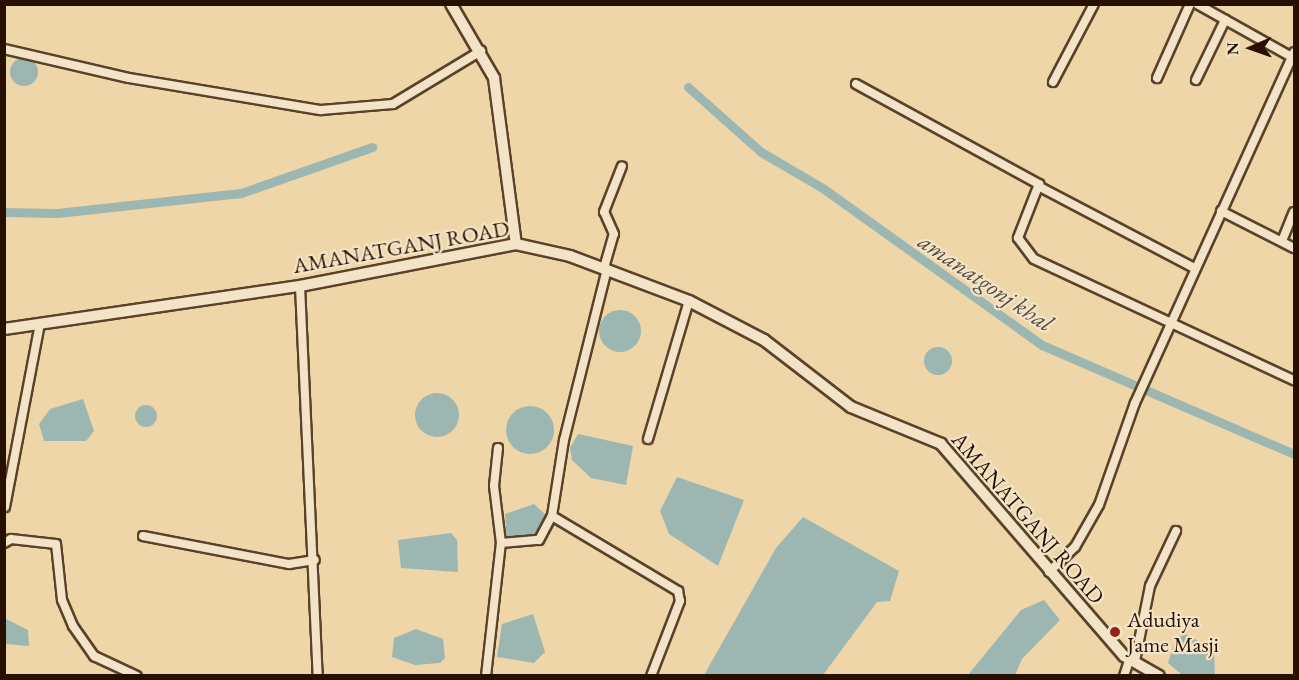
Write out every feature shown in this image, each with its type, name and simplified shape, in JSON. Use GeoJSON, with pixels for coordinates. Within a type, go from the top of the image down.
{"type":"FeatureCollection","features":[{"type":"Feature","properties":{"kind":"main road"},"geometry":{"type":"LineString","coordinates":[[451,4],[481,51],[494,78],[516,244]]}},
{"type":"Feature","properties":{"kind":"main road","name":"AMANATGANJ ROAD"},"geometry":{"type":"LineString","coordinates":[[4,329],[300,286],[516,244],[606,269],[689,301],[764,340],[851,407],[941,444],[1048,573],[1132,660],[1159,675]]}},
{"type":"Feature","properties":{"kind":"street"},"geometry":{"type":"LineString","coordinates":[[1053,82],[1095,4]]}},
{"type":"Feature","properties":{"kind":"street"},"geometry":{"type":"LineString","coordinates":[[1157,78],[1190,4]]}},
{"type":"Feature","properties":{"kind":"street"},"geometry":{"type":"LineString","coordinates":[[1048,573],[1090,525],[1135,404],[1173,323],[1194,268],[1293,55],[1197,4]]}},
{"type":"Feature","properties":{"kind":"street"},"geometry":{"type":"LineString","coordinates":[[1196,80],[1224,20]]}},
{"type":"Feature","properties":{"kind":"street"},"geometry":{"type":"LineString","coordinates":[[4,50],[129,78],[321,110],[393,104],[481,51]]}},
{"type":"Feature","properties":{"kind":"street"},"geometry":{"type":"LineString","coordinates":[[856,84],[1040,187],[1194,268]]}},
{"type":"Feature","properties":{"kind":"street"},"geometry":{"type":"LineString","coordinates":[[501,543],[538,540],[552,516],[564,440],[614,234],[604,212],[622,166]]}},
{"type":"Feature","properties":{"kind":"street"},"geometry":{"type":"LineString","coordinates":[[1040,187],[1018,238],[1023,249],[1294,380]]}},
{"type":"Feature","properties":{"kind":"street"},"geometry":{"type":"LineString","coordinates":[[1221,211],[1294,248]]}},
{"type":"Feature","properties":{"kind":"street"},"geometry":{"type":"LineString","coordinates":[[1282,241],[1294,212]]}},
{"type":"Feature","properties":{"kind":"street"},"geometry":{"type":"LineString","coordinates":[[300,286],[315,561],[318,675]]}},
{"type":"Feature","properties":{"kind":"street"},"geometry":{"type":"LineString","coordinates":[[648,439],[689,301]]}},
{"type":"Feature","properties":{"kind":"street"},"geometry":{"type":"LineString","coordinates":[[5,507],[40,324]]}},
{"type":"Feature","properties":{"kind":"street"},"geometry":{"type":"LineString","coordinates":[[486,675],[501,543],[495,486],[498,448]]}},
{"type":"Feature","properties":{"kind":"street"},"geometry":{"type":"LineString","coordinates":[[552,516],[678,591],[680,601],[651,675]]}},
{"type":"Feature","properties":{"kind":"street"},"geometry":{"type":"LineString","coordinates":[[1124,675],[1132,660],[1150,586],[1176,531]]}},
{"type":"Feature","properties":{"kind":"street"},"geometry":{"type":"LineString","coordinates":[[142,536],[289,564],[315,561]]}},
{"type":"Feature","properties":{"kind":"street"},"geometry":{"type":"LineString","coordinates":[[4,543],[11,539],[56,544],[62,600],[73,626],[94,656],[137,675]]}},
{"type":"Feature","properties":{"kind":"water"},"geometry":{"type":"Polygon","coordinates":[[[24,58],[34,62],[38,72],[34,82],[24,86],[14,82],[10,72],[14,62],[24,58]]]}},
{"type":"Feature","properties":{"kind":"water"},"geometry":{"type":"Polygon","coordinates":[[[620,310],[628,311],[635,316],[640,323],[640,339],[635,346],[628,351],[620,352],[612,351],[605,346],[600,339],[599,331],[600,323],[605,316],[612,311],[620,310]]]}},
{"type":"Feature","properties":{"kind":"water"},"geometry":{"type":"Polygon","coordinates":[[[938,347],[948,351],[952,361],[948,371],[938,375],[928,371],[924,361],[928,351],[938,347]]]}},
{"type":"Feature","properties":{"kind":"water"},"geometry":{"type":"Polygon","coordinates":[[[437,393],[452,400],[459,415],[452,430],[437,437],[422,430],[415,415],[422,400],[437,393]]]}},
{"type":"Feature","properties":{"kind":"water"},"geometry":{"type":"Polygon","coordinates":[[[83,399],[94,431],[86,441],[44,441],[39,424],[50,409],[83,399]]]}},
{"type":"Feature","properties":{"kind":"water"},"geometry":{"type":"Polygon","coordinates":[[[146,405],[154,408],[157,416],[154,424],[146,427],[138,424],[135,416],[138,408],[146,405]]]}},
{"type":"Feature","properties":{"kind":"water"},"geometry":{"type":"Polygon","coordinates":[[[525,406],[535,406],[547,413],[554,425],[554,435],[547,447],[535,454],[525,454],[510,443],[506,435],[506,425],[517,410],[525,406]]]}},
{"type":"Feature","properties":{"kind":"water"},"geometry":{"type":"Polygon","coordinates":[[[578,434],[633,446],[626,485],[591,478],[572,460],[570,448],[578,434]]]}},
{"type":"Feature","properties":{"kind":"water"},"geometry":{"type":"Polygon","coordinates":[[[677,477],[744,500],[718,566],[669,534],[660,511],[677,477]]]}},
{"type":"Feature","properties":{"kind":"water"},"geometry":{"type":"Polygon","coordinates":[[[534,504],[546,515],[539,536],[507,541],[505,514],[534,504]]]}},
{"type":"Feature","properties":{"kind":"water"},"geometry":{"type":"Polygon","coordinates":[[[803,517],[899,571],[890,601],[877,602],[823,675],[704,675],[776,548],[803,517]]]}},
{"type":"Feature","properties":{"kind":"water"},"geometry":{"type":"Polygon","coordinates":[[[451,533],[457,540],[458,572],[401,568],[398,540],[451,533]]]}},
{"type":"Feature","properties":{"kind":"water"},"geometry":{"type":"Polygon","coordinates":[[[1044,600],[1060,620],[1022,659],[1015,675],[968,675],[1021,610],[1044,600]]]}},
{"type":"Feature","properties":{"kind":"water"},"geometry":{"type":"Polygon","coordinates":[[[533,614],[545,652],[534,663],[497,657],[502,624],[533,614]]]}},
{"type":"Feature","properties":{"kind":"water"},"geometry":{"type":"Polygon","coordinates":[[[4,618],[28,630],[29,646],[5,644],[4,618]]]}},
{"type":"Feature","properties":{"kind":"water"},"geometry":{"type":"Polygon","coordinates":[[[416,629],[443,639],[445,658],[440,663],[415,665],[392,657],[394,638],[416,629]]]}},
{"type":"Feature","properties":{"kind":"water"},"geometry":{"type":"Polygon","coordinates":[[[1185,634],[1214,649],[1215,675],[1182,675],[1168,663],[1176,638],[1185,634]]]}},
{"type":"Feature","properties":{"kind":"waterway","name":"amanatgonj khal"},"geometry":{"type":"LineString","coordinates":[[688,87],[761,152],[824,189],[1042,345],[1294,454]]}},
{"type":"Feature","properties":{"kind":"waterway"},"geometry":{"type":"LineString","coordinates":[[4,212],[57,213],[241,193],[372,147]]}},
{"type":"Feature","properties":{"kind":"place","name":"Adudiya Jame Masji"},"geometry":{"type":"Point","coordinates":[1115,632]}}]}
